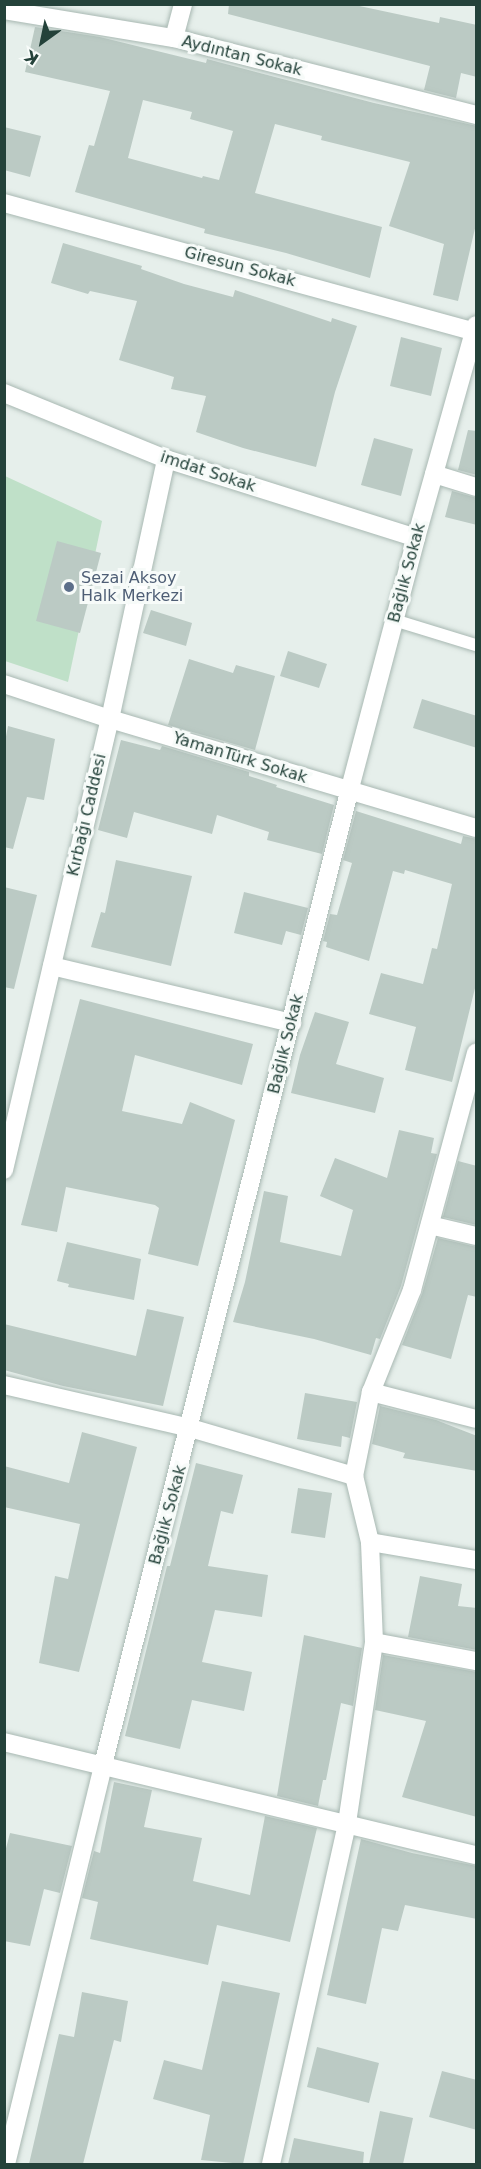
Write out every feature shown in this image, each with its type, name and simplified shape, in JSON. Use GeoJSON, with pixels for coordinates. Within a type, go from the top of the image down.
{"type":"FeatureCollection","features":[{"type":"Feature","properties":{"kind":"street"},"geometry":{"type":"LineString","coordinates":[[174,38],[183,4]]}},
{"type":"Feature","properties":{"kind":"street","name":"Aydıntan Sokak"},"geometry":{"type":"LineString","coordinates":[[4,10],[174,38],[477,116]]}},
{"type":"Feature","properties":{"kind":"street","name":"Giresun Sokak"},"geometry":{"type":"LineString","coordinates":[[4,203],[476,328]]}},
{"type":"Feature","properties":{"kind":"street","name":"Bağlık Sokak"},"geometry":{"type":"LineString","coordinates":[[6,2164],[103,1765],[349,792],[416,538],[476,328]]}},
{"type":"Feature","properties":{"kind":"street","name":"imdat Sokak"},"geometry":{"type":"LineString","coordinates":[[4,393],[166,459],[416,538]]}},
{"type":"Feature","properties":{"kind":"street","name":"Kırbağı Caddesi"},"geometry":{"type":"LineString","coordinates":[[4,1170],[110,719],[166,459]]}},
{"type":"Feature","properties":{"kind":"street"},"geometry":{"type":"LineString","coordinates":[[434,474],[477,487]]}},
{"type":"Feature","properties":{"kind":"street","name":"YamanTürk Sokak"},"geometry":{"type":"LineString","coordinates":[[4,684],[349,792],[477,828]]}},
{"type":"Feature","properties":{"kind":"street"},"geometry":{"type":"LineString","coordinates":[[52,966],[292,1023]]}},
{"type":"Feature","properties":{"kind":"street"},"geometry":{"type":"LineString","coordinates":[[271,2164],[347,1823],[374,1642],[370,1542],[354,1476],[371,1392],[412,1290],[477,1052]]}},
{"type":"Feature","properties":{"kind":"street"},"geometry":{"type":"LineString","coordinates":[[430,1225],[477,1236]]}},
{"type":"Feature","properties":{"kind":"street"},"geometry":{"type":"LineString","coordinates":[[4,1385],[190,1428],[354,1476]]}},
{"type":"Feature","properties":{"kind":"street"},"geometry":{"type":"LineString","coordinates":[[371,1392],[477,1419]]}},
{"type":"Feature","properties":{"kind":"street"},"geometry":{"type":"LineString","coordinates":[[370,1542],[477,1560]]}},
{"type":"Feature","properties":{"kind":"street"},"geometry":{"type":"LineString","coordinates":[[374,1642],[477,1661]]}},
{"type":"Feature","properties":{"kind":"street"},"geometry":{"type":"LineString","coordinates":[[4,1742],[477,1855]]}},
{"type":"Feature","properties":{"kind":"lane"},"geometry":{"type":"LineString","coordinates":[[394,620],[477,645]]}},
{"type":"Feature","properties":{"kind":"green space"},"geometry":{"type":"Polygon","coordinates":[[[5,476],[102,521],[68,682],[5,661],[5,476]]]}},
{"type":"Feature","properties":{"kind":"building"},"geometry":{"type":"Polygon","coordinates":[[[229,4],[350,4],[439,23],[440,17],[477,25],[477,77],[461,73],[456,98],[424,90],[430,66],[228,14],[229,4]]]}},
{"type":"Feature","properties":{"kind":"building"},"geometry":{"type":"Polygon","coordinates":[[[35,27],[100,37],[206,63],[207,59],[374,103],[477,126],[477,220],[458,301],[433,295],[444,244],[389,226],[410,162],[321,140],[322,136],[275,124],[255,193],[382,227],[370,278],[286,253],[204,233],[205,229],[75,192],[89,145],[94,146],[110,91],[25,72],[35,27]],[[143,100],[128,158],[202,178],[203,176],[219,180],[233,131],[190,119],[192,112],[143,100]]]}},
{"type":"Feature","properties":{"kind":"building"},"geometry":{"type":"Polygon","coordinates":[[[4,127],[41,136],[30,177],[4,170],[4,127]]]}},
{"type":"Feature","properties":{"kind":"building"},"geometry":{"type":"Polygon","coordinates":[[[63,243],[142,266],[141,269],[184,284],[233,297],[235,290],[331,322],[332,318],[357,326],[335,392],[316,467],[243,448],[196,432],[206,396],[171,389],[174,377],[119,360],[137,301],[90,291],[88,294],[51,283],[63,243]]]}},
{"type":"Feature","properties":{"kind":"building"},"geometry":{"type":"Polygon","coordinates":[[[401,337],[442,348],[431,396],[390,386],[401,337]]]}},
{"type":"Feature","properties":{"kind":"building"},"geometry":{"type":"Polygon","coordinates":[[[468,430],[477,431],[477,475],[458,470],[468,430]]]}},
{"type":"Feature","properties":{"kind":"building"},"geometry":{"type":"Polygon","coordinates":[[[374,438],[413,449],[401,496],[361,485],[374,438]]]}},
{"type":"Feature","properties":{"kind":"building"},"geometry":{"type":"Polygon","coordinates":[[[452,491],[477,498],[477,525],[445,517],[452,491]]]}},
{"type":"Feature","properties":{"kind":"building","name":"Sezai Aksoy Halk Merkezi"},"geometry":{"type":"Polygon","coordinates":[[[57,541],[101,553],[80,633],[36,621],[57,541]]]}},
{"type":"Feature","properties":{"kind":"building"},"geometry":{"type":"Polygon","coordinates":[[[151,610],[192,623],[186,646],[143,633],[151,610]]]}},
{"type":"Feature","properties":{"kind":"building"},"geometry":{"type":"Polygon","coordinates":[[[288,651],[327,664],[319,688],[280,676],[288,651]]]}},
{"type":"Feature","properties":{"kind":"building"},"geometry":{"type":"Polygon","coordinates":[[[189,659],[233,673],[236,665],[275,676],[255,750],[168,725],[189,659]]]}},
{"type":"Feature","properties":{"kind":"building"},"geometry":{"type":"Polygon","coordinates":[[[422,699],[477,716],[477,748],[413,728],[422,699]]]}},
{"type":"Feature","properties":{"kind":"building"},"geometry":{"type":"Polygon","coordinates":[[[8,726],[55,739],[44,800],[27,797],[13,849],[4,847],[4,747],[8,726]]]}},
{"type":"Feature","properties":{"kind":"building"},"geometry":{"type":"Polygon","coordinates":[[[121,740],[160,750],[162,746],[249,772],[249,776],[277,785],[276,787],[334,805],[322,854],[267,840],[269,832],[217,815],[212,834],[134,812],[127,838],[98,830],[121,740]]]}},
{"type":"Feature","properties":{"kind":"building"},"geometry":{"type":"Polygon","coordinates":[[[356,811],[461,844],[463,836],[477,839],[477,980],[452,1082],[405,1070],[416,1027],[369,1014],[381,973],[423,984],[432,948],[437,949],[452,884],[405,870],[404,874],[393,871],[369,961],[326,947],[327,942],[323,941],[330,914],[337,915],[352,863],[343,860],[356,811]]]}},
{"type":"Feature","properties":{"kind":"building"},"geometry":{"type":"Polygon","coordinates":[[[116,860],[192,876],[171,966],[91,947],[101,912],[105,913],[116,860]]]}},
{"type":"Feature","properties":{"kind":"building"},"geometry":{"type":"Polygon","coordinates":[[[4,887],[37,895],[14,989],[4,987],[4,887]]]}},
{"type":"Feature","properties":{"kind":"building"},"geometry":{"type":"Polygon","coordinates":[[[244,892],[308,908],[301,935],[286,931],[282,945],[234,933],[244,892]]]}},
{"type":"Feature","properties":{"kind":"building"},"geometry":{"type":"Polygon","coordinates":[[[80,999],[253,1044],[242,1085],[135,1055],[122,1111],[182,1124],[190,1102],[235,1120],[198,1266],[148,1254],[159,1208],[155,1205],[66,1187],[57,1232],[21,1225],[80,999]]]}},
{"type":"Feature","properties":{"kind":"building"},"geometry":{"type":"Polygon","coordinates":[[[315,1012],[349,1022],[336,1064],[384,1078],[375,1113],[291,1093],[300,1055],[315,1012]]]}},
{"type":"Feature","properties":{"kind":"building"},"geometry":{"type":"Polygon","coordinates":[[[399,1130],[434,1138],[431,1153],[437,1154],[401,1286],[380,1339],[376,1338],[371,1355],[314,1339],[233,1322],[245,1282],[264,1191],[288,1196],[280,1242],[341,1256],[353,1210],[320,1196],[335,1158],[387,1178],[399,1130]]]}},
{"type":"Feature","properties":{"kind":"building"},"geometry":{"type":"Polygon","coordinates":[[[458,1161],[477,1166],[477,1225],[443,1217],[458,1161]]]}},
{"type":"Feature","properties":{"kind":"building"},"geometry":{"type":"Polygon","coordinates":[[[438,1238],[477,1247],[477,1297],[468,1295],[451,1359],[402,1345],[422,1294],[438,1238]]]}},
{"type":"Feature","properties":{"kind":"building"},"geometry":{"type":"Polygon","coordinates":[[[67,1242],[141,1259],[134,1300],[68,1287],[69,1284],[57,1281],[67,1242]]]}},
{"type":"Feature","properties":{"kind":"building"},"geometry":{"type":"Polygon","coordinates":[[[147,1309],[184,1317],[163,1406],[63,1386],[4,1370],[4,1324],[136,1356],[147,1309]]]}},
{"type":"Feature","properties":{"kind":"building"},"geometry":{"type":"Polygon","coordinates":[[[305,1393],[357,1402],[350,1438],[342,1436],[341,1447],[297,1439],[305,1393]]]}},
{"type":"Feature","properties":{"kind":"building"},"geometry":{"type":"Polygon","coordinates":[[[380,1406],[436,1420],[477,1436],[477,1471],[403,1458],[405,1453],[372,1444],[380,1406]]]}},
{"type":"Feature","properties":{"kind":"building"},"geometry":{"type":"Polygon","coordinates":[[[82,1432],[137,1447],[79,1672],[39,1663],[55,1576],[68,1579],[80,1524],[4,1507],[4,1466],[69,1483],[82,1432]]]}},
{"type":"Feature","properties":{"kind":"building"},"geometry":{"type":"Polygon","coordinates":[[[196,1463],[243,1475],[233,1514],[221,1511],[208,1566],[268,1575],[262,1617],[215,1610],[202,1662],[252,1672],[244,1711],[192,1700],[180,1749],[125,1736],[167,1566],[170,1566],[196,1463]]]}},
{"type":"Feature","properties":{"kind":"building"},"geometry":{"type":"Polygon","coordinates":[[[298,1488],[332,1493],[325,1538],[291,1533],[298,1488]]]}},
{"type":"Feature","properties":{"kind":"building"},"geometry":{"type":"Polygon","coordinates":[[[420,1576],[462,1584],[458,1606],[477,1608],[477,1650],[408,1637],[420,1576]]]}},
{"type":"Feature","properties":{"kind":"building"},"geometry":{"type":"Polygon","coordinates":[[[304,1635],[362,1648],[353,1706],[341,1703],[326,1780],[323,1780],[318,1806],[277,1796],[304,1635]]]}},
{"type":"Feature","properties":{"kind":"building"},"geometry":{"type":"Polygon","coordinates":[[[383,1655],[477,1672],[477,1817],[402,1797],[426,1721],[375,1710],[383,1655]]]}},
{"type":"Feature","properties":{"kind":"building"},"geometry":{"type":"Polygon","coordinates":[[[114,1782],[152,1790],[144,1827],[202,1838],[193,1881],[250,1895],[265,1816],[317,1828],[290,1942],[217,1925],[208,1965],[90,1939],[98,1902],[82,1898],[94,1851],[100,1853],[114,1782]]]}},
{"type":"Feature","properties":{"kind":"building"},"geometry":{"type":"Polygon","coordinates":[[[10,1833],[72,1846],[60,1893],[44,1889],[30,1946],[4,1941],[4,1856],[10,1833]]]}},
{"type":"Feature","properties":{"kind":"building"},"geometry":{"type":"Polygon","coordinates":[[[361,1839],[412,1853],[477,1866],[477,1919],[405,1905],[398,1931],[382,1928],[366,2004],[327,1995],[361,1839]]]}},
{"type":"Feature","properties":{"kind":"building"},"geometry":{"type":"Polygon","coordinates":[[[222,1981],[280,1993],[243,2164],[201,2160],[210,2115],[153,2099],[164,2060],[202,2070],[222,1981]]]}},
{"type":"Feature","properties":{"kind":"building"},"geometry":{"type":"Polygon","coordinates":[[[82,1992],[128,2001],[121,2042],[114,2040],[83,2164],[29,2164],[59,2034],[74,2037],[82,1992]]]}},
{"type":"Feature","properties":{"kind":"building"},"geometry":{"type":"Polygon","coordinates":[[[317,2047],[379,2063],[369,2103],[307,2087],[317,2047]]]}},
{"type":"Feature","properties":{"kind":"building"},"geometry":{"type":"Polygon","coordinates":[[[442,2071],[477,2080],[477,2130],[429,2117],[442,2071]]]}},
{"type":"Feature","properties":{"kind":"building"},"geometry":{"type":"Polygon","coordinates":[[[380,2111],[413,2118],[403,2164],[369,2164],[380,2111]]]}},
{"type":"Feature","properties":{"kind":"building"},"geometry":{"type":"Polygon","coordinates":[[[294,2138],[364,2152],[363,2164],[288,2164],[294,2138]]]}},
{"type":"Feature","properties":{"kind":"place","name":"Sezai Aksoy Halk Merkezi"},"geometry":{"type":"Point","coordinates":[69,587]}}]}
